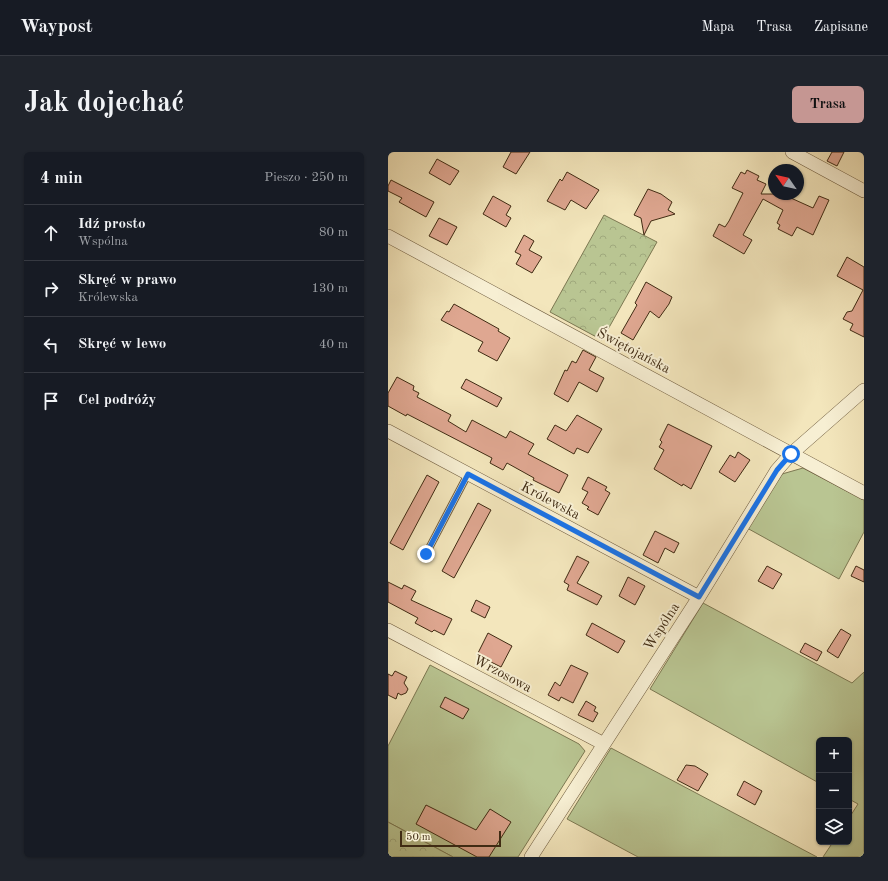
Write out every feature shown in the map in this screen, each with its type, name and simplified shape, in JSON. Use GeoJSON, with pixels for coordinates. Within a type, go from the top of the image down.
{"type":"FeatureCollection","features":[{"type":"Feature","properties":{"kind":"street"},"geometry":{"type":"LineString","coordinates":[[792,152],[864,191]]}},
{"type":"Feature","properties":{"kind":"street","name":"Świętojańska"},"geometry":{"type":"LineString","coordinates":[[388,236],[864,493]]}},
{"type":"Feature","properties":{"kind":"street","name":"Wspólna"},"geometry":{"type":"LineString","coordinates":[[531,857],[699,597],[777,470],[791,454],[864,390]]}},
{"type":"Feature","properties":{"kind":"street","name":"Królewska"},"geometry":{"type":"LineString","coordinates":[[388,431],[699,597]]}},
{"type":"Feature","properties":{"kind":"street","name":"Wrzosowa"},"geometry":{"type":"LineString","coordinates":[[388,630],[604,744]]}},
{"type":"Feature","properties":{"kind":"lane"},"geometry":{"type":"LineString","coordinates":[[426,554],[468,474]]}},
{"type":"Feature","properties":{"kind":"green space"},"geometry":{"type":"Polygon","coordinates":[[[604,215],[657,242],[602,340],[550,312],[604,215]]]}},
{"type":"Feature","properties":{"kind":"green space"},"geometry":{"type":"Polygon","coordinates":[[[803,468],[864,500],[864,532],[839,579],[747,528],[782,474],[803,468]]]}},
{"type":"Feature","properties":{"kind":"green space"},"geometry":{"type":"Polygon","coordinates":[[[703,603],[852,683],[864,672],[864,857],[823,857],[831,845],[852,845],[852,813],[858,804],[852,801],[852,737],[816,737],[816,781],[650,689],[703,603]]]}},
{"type":"Feature","properties":{"kind":"green space"},"geometry":{"type":"Polygon","coordinates":[[[430,665],[579,744],[585,751],[518,857],[453,857],[388,822],[388,746],[430,665]]]}},
{"type":"Feature","properties":{"kind":"green space"},"geometry":{"type":"Polygon","coordinates":[[[611,748],[817,857],[638,857],[567,819],[611,748]]]}},
{"type":"Feature","properties":{"kind":"green space"},"geometry":{"type":"Polygon","coordinates":[[[388,822],[453,857],[388,857],[388,822]]]}},
{"type":"Feature","properties":{"kind":"building"},"geometry":{"type":"Polygon","coordinates":[[[511,152],[530,152],[516,174],[503,167],[511,152]]]}},
{"type":"Feature","properties":{"kind":"building"},"geometry":{"type":"Polygon","coordinates":[[[832,152],[844,152],[837,166],[827,161],[832,152]]]}},
{"type":"Feature","properties":{"kind":"building"},"geometry":{"type":"Polygon","coordinates":[[[437,159],[459,171],[450,185],[429,173],[437,159]]]}},
{"type":"Feature","properties":{"kind":"building"},"geometry":{"type":"Polygon","coordinates":[[[747,170],[759,176],[757,180],[766,184],[761,194],[768,194],[768,200],[795,200],[813,208],[819,196],[829,200],[813,235],[797,227],[792,236],[778,229],[780,225],[777,223],[783,210],[763,199],[743,235],[752,240],[744,254],[713,236],[719,224],[725,227],[729,221],[743,193],[732,188],[741,172],[745,174],[747,170]]]}},
{"type":"Feature","properties":{"kind":"building"},"geometry":{"type":"Polygon","coordinates":[[[567,172],[599,190],[586,209],[571,200],[565,210],[547,201],[560,179],[562,181],[567,172]]]}},
{"type":"Feature","properties":{"kind":"building"},"geometry":{"type":"Polygon","coordinates":[[[391,180],[434,202],[426,217],[399,202],[402,198],[388,191],[388,186],[391,180]]]}},
{"type":"Feature","properties":{"kind":"building"},"geometry":{"type":"Polygon","coordinates":[[[648,189],[661,194],[672,202],[668,210],[675,214],[651,221],[644,235],[641,218],[634,215],[648,189]]]}},
{"type":"Feature","properties":{"kind":"building"},"geometry":{"type":"Polygon","coordinates":[[[493,196],[511,206],[506,215],[511,218],[506,227],[483,214],[493,196]]]}},
{"type":"Feature","properties":{"kind":"building"},"geometry":{"type":"Polygon","coordinates":[[[439,218],[457,227],[447,245],[429,236],[439,218]]]}},
{"type":"Feature","properties":{"kind":"building"},"geometry":{"type":"Polygon","coordinates":[[[524,235],[534,241],[529,250],[542,257],[532,273],[516,264],[521,255],[515,252],[524,235]]]}},
{"type":"Feature","properties":{"kind":"building"},"geometry":{"type":"Polygon","coordinates":[[[847,257],[864,267],[864,337],[850,330],[853,324],[843,319],[847,312],[852,311],[863,290],[837,276],[847,257]]]}},
{"type":"Feature","properties":{"kind":"building"},"geometry":{"type":"Polygon","coordinates":[[[646,282],[672,297],[659,318],[650,311],[633,340],[621,333],[637,305],[635,303],[646,282]]]}},
{"type":"Feature","properties":{"kind":"building"},"geometry":{"type":"Polygon","coordinates":[[[454,304],[499,329],[498,331],[510,338],[497,361],[478,351],[483,342],[441,320],[454,304]]]}},
{"type":"Feature","properties":{"kind":"building"},"geometry":{"type":"Polygon","coordinates":[[[583,350],[596,357],[589,370],[604,378],[597,392],[579,382],[568,402],[554,394],[565,370],[567,371],[572,361],[576,363],[583,350]]]}},
{"type":"Feature","properties":{"kind":"building"},"geometry":{"type":"Polygon","coordinates":[[[397,377],[414,386],[413,390],[419,393],[417,397],[451,415],[448,421],[466,432],[472,420],[506,438],[510,431],[534,444],[528,454],[568,475],[559,493],[533,480],[534,478],[507,463],[503,470],[490,463],[492,458],[407,414],[406,416],[388,406],[388,393],[397,377]]]}},
{"type":"Feature","properties":{"kind":"building"},"geometry":{"type":"Polygon","coordinates":[[[466,379],[502,398],[497,407],[461,388],[466,379]]]}},
{"type":"Feature","properties":{"kind":"building"},"geometry":{"type":"Polygon","coordinates":[[[577,415],[602,429],[588,453],[577,448],[574,454],[547,439],[555,425],[566,431],[577,415]]]}},
{"type":"Feature","properties":{"kind":"building"},"geometry":{"type":"Polygon","coordinates":[[[668,424],[712,446],[691,489],[683,484],[682,486],[654,469],[664,450],[659,447],[662,442],[660,440],[668,424]]]}},
{"type":"Feature","properties":{"kind":"building"},"geometry":{"type":"Polygon","coordinates":[[[738,452],[750,460],[735,482],[719,472],[730,455],[735,458],[738,452]]]}},
{"type":"Feature","properties":{"kind":"building"},"geometry":{"type":"Polygon","coordinates":[[[427,475],[439,482],[403,550],[390,543],[427,475]]]}},
{"type":"Feature","properties":{"kind":"building"},"geometry":{"type":"Polygon","coordinates":[[[588,477],[607,487],[605,490],[610,493],[598,515],[587,509],[589,507],[582,503],[588,492],[582,489],[588,477]]]}},
{"type":"Feature","properties":{"kind":"building"},"geometry":{"type":"Polygon","coordinates":[[[478,503],[491,510],[454,578],[442,571],[478,503]]]}},
{"type":"Feature","properties":{"kind":"building"},"geometry":{"type":"Polygon","coordinates":[[[655,531],[679,543],[674,553],[665,548],[658,563],[643,555],[655,531]]]}},
{"type":"Feature","properties":{"kind":"building"},"geometry":{"type":"Polygon","coordinates":[[[577,556],[589,562],[577,583],[602,596],[597,605],[567,590],[569,585],[564,582],[577,556]]]}},
{"type":"Feature","properties":{"kind":"building"},"geometry":{"type":"Polygon","coordinates":[[[767,566],[782,574],[773,589],[758,581],[767,566]]]}},
{"type":"Feature","properties":{"kind":"building"},"geometry":{"type":"Polygon","coordinates":[[[856,566],[864,570],[864,582],[851,576],[856,566]]]}},
{"type":"Feature","properties":{"kind":"building"},"geometry":{"type":"Polygon","coordinates":[[[628,577],[645,586],[635,605],[619,596],[628,577]]]}},
{"type":"Feature","properties":{"kind":"building"},"geometry":{"type":"Polygon","coordinates":[[[388,582],[402,589],[404,585],[416,591],[411,600],[452,619],[444,635],[434,630],[432,632],[415,623],[418,618],[388,602],[388,582]]]}},
{"type":"Feature","properties":{"kind":"building"},"geometry":{"type":"Polygon","coordinates":[[[476,600],[490,607],[485,618],[471,611],[476,600]]]}},
{"type":"Feature","properties":{"kind":"building"},"geometry":{"type":"Polygon","coordinates":[[[592,623],[625,641],[618,653],[586,635],[592,623]]]}},
{"type":"Feature","properties":{"kind":"building"},"geometry":{"type":"Polygon","coordinates":[[[841,629],[851,635],[838,658],[827,651],[841,629]]]}},
{"type":"Feature","properties":{"kind":"building"},"geometry":{"type":"Polygon","coordinates":[[[488,633],[512,646],[501,667],[477,655],[488,633]]]}},
{"type":"Feature","properties":{"kind":"building"},"geometry":{"type":"Polygon","coordinates":[[[805,643],[822,652],[817,661],[800,652],[805,643]]]}},
{"type":"Feature","properties":{"kind":"building"},"geometry":{"type":"Polygon","coordinates":[[[571,665],[588,673],[573,703],[561,697],[559,701],[548,695],[555,682],[560,686],[571,665]]]}},
{"type":"Feature","properties":{"kind":"building"},"geometry":{"type":"Polygon","coordinates":[[[395,671],[407,677],[404,683],[408,689],[406,693],[401,695],[398,693],[396,699],[388,695],[388,674],[392,676],[395,671]]]}},
{"type":"Feature","properties":{"kind":"building"},"geometry":{"type":"Polygon","coordinates":[[[445,697],[469,709],[463,719],[440,707],[445,697]]]}},
{"type":"Feature","properties":{"kind":"building"},"geometry":{"type":"Polygon","coordinates":[[[586,701],[596,707],[594,711],[598,713],[593,722],[578,715],[586,701]]]}},
{"type":"Feature","properties":{"kind":"building"},"geometry":{"type":"Polygon","coordinates":[[[686,765],[695,766],[708,774],[698,791],[677,780],[686,765]]]}},
{"type":"Feature","properties":{"kind":"building"},"geometry":{"type":"Polygon","coordinates":[[[744,781],[762,791],[755,805],[737,795],[744,781]]]}},
{"type":"Feature","properties":{"kind":"building"},"geometry":{"type":"Polygon","coordinates":[[[426,805],[476,830],[490,809],[511,822],[489,857],[477,857],[416,824],[426,805]]]}},
{"type":"Feature","properties":{"kind":"route"},"geometry":{"type":"LineString","coordinates":[[426,554],[468,474],[699,597],[777,470],[791,454]]}}]}
